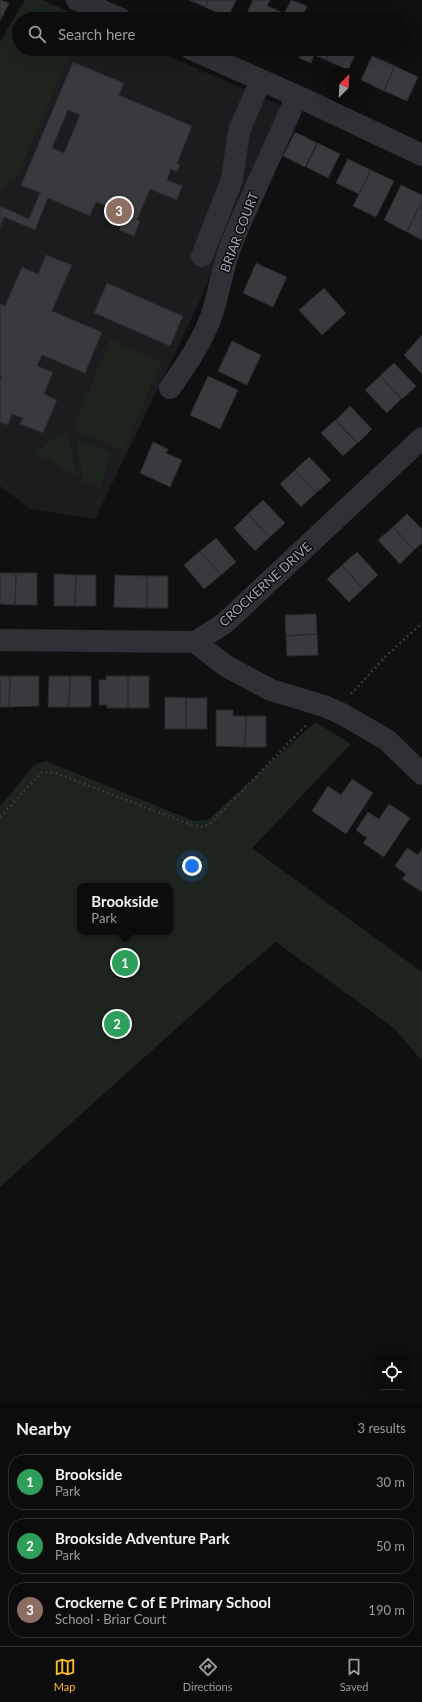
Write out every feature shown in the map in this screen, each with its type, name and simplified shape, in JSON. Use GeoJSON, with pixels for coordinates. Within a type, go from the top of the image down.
{"type":"FeatureCollection","features":[{"type":"Feature","properties":{"kind":"street"},"geometry":{"type":"LineString","coordinates":[[77,0],[105,12]]}},
{"type":"Feature","properties":{"kind":"street"},"geometry":{"type":"LineString","coordinates":[[207,56],[297,96],[422,155]]}},
{"type":"Feature","properties":{"kind":"street"},"geometry":{"type":"LineString","coordinates":[[202,256],[232,180],[239,132],[261,80]]}},
{"type":"Feature","properties":{"kind":"street","name":"BRIAR COURT"},"geometry":{"type":"LineString","coordinates":[[170,388],[189,360],[207,326],[218,296],[223,267],[232,241],[297,96]]}},
{"type":"Feature","properties":{"kind":"street","name":"CROCKERNE DRIVE"},"geometry":{"type":"LineString","coordinates":[[195,642],[225,622],[422,438]]}},
{"type":"Feature","properties":{"kind":"street"},"geometry":{"type":"LineString","coordinates":[[0,640],[195,642],[226,666],[271,690],[324,706],[342,714],[387,740],[422,774]]}},
{"type":"Feature","properties":{"kind":"path"},"geometry":{"type":"LineString","coordinates":[[0,817],[42,772],[56,773],[189,824],[201,827],[210,824],[324,706],[351,694],[385,657],[422,623]]}},
{"type":"Feature","properties":{"kind":"shaded area"},"geometry":{"type":"Polygon","coordinates":[[[25,0],[42,0],[69,12],[18,12],[25,0]]]}},
{"type":"Feature","properties":{"kind":"shaded area"},"geometry":{"type":"Polygon","coordinates":[[[25,0],[42,0],[69,12],[18,12],[25,0]]]}},
{"type":"Feature","properties":{"kind":"shaded area"},"geometry":{"type":"Polygon","coordinates":[[[12,22],[12,56],[169,56],[284,107],[193,316],[95,519],[30,509],[0,486],[0,42],[12,22]]]}},
{"type":"Feature","properties":{"kind":"shaded area"},"geometry":{"type":"Polygon","coordinates":[[[12,22],[12,56],[69,56],[15,182],[10,181],[0,195],[0,42],[12,22]]]}},
{"type":"Feature","properties":{"kind":"shaded area"},"geometry":{"type":"Polygon","coordinates":[[[110,340],[161,362],[124,451],[73,429],[110,340]]]}},
{"type":"Feature","properties":{"kind":"shaded area"},"geometry":{"type":"Polygon","coordinates":[[[67,433],[77,477],[49,459],[35,454],[59,434],[67,433]]]}},
{"type":"Feature","properties":{"kind":"shaded area"},"geometry":{"type":"Polygon","coordinates":[[[77,439],[109,452],[101,489],[83,481],[77,439]]]}},
{"type":"Feature","properties":{"kind":"shaded area"},"geometry":{"type":"Polygon","coordinates":[[[315,722],[351,744],[252,848],[422,972],[422,1061],[395,1029],[276,942],[226,984],[0,1187],[0,807],[34,765],[46,761],[194,821],[208,820],[315,722]]]}},
{"type":"Feature","properties":{"kind":"building"},"geometry":{"type":"Polygon","coordinates":[[[0,0],[9,3],[0,21],[0,0]]]}},
{"type":"Feature","properties":{"kind":"building"},"geometry":{"type":"Polygon","coordinates":[[[189,0],[208,0],[205,7],[189,0]]]}},
{"type":"Feature","properties":{"kind":"building"},"geometry":{"type":"Polygon","coordinates":[[[208,0],[236,0],[231,12],[215,12],[205,7],[208,0]]]}},
{"type":"Feature","properties":{"kind":"building"},"geometry":{"type":"Polygon","coordinates":[[[253,0],[270,0],[267,6],[277,10],[276,12],[247,12],[253,0]]]}},
{"type":"Feature","properties":{"kind":"building"},"geometry":{"type":"Polygon","coordinates":[[[291,0],[307,6],[304,12],[285,12],[291,0]]]}},
{"type":"Feature","properties":{"kind":"building"},"geometry":{"type":"Polygon","coordinates":[[[300,56],[314,56],[311,63],[299,58],[300,56]]]}},
{"type":"Feature","properties":{"kind":"building"},"geometry":{"type":"Polygon","coordinates":[[[316,56],[328,56],[326,60],[316,56]]]}},
{"type":"Feature","properties":{"kind":"building"},"geometry":{"type":"Polygon","coordinates":[[[328,56],[355,56],[349,68],[344,68],[326,60],[328,56]]]}},
{"type":"Feature","properties":{"kind":"building"},"geometry":{"type":"Polygon","coordinates":[[[372,56],[395,66],[384,91],[362,80],[372,56]]]}},
{"type":"Feature","properties":{"kind":"building"},"geometry":{"type":"Polygon","coordinates":[[[73,62],[124,83],[119,95],[192,126],[177,164],[180,165],[177,172],[171,169],[167,180],[182,186],[177,200],[150,189],[137,220],[140,221],[134,236],[119,230],[126,215],[96,202],[90,216],[48,198],[35,230],[4,217],[0,227],[0,206],[29,219],[40,193],[21,185],[73,62]],[[68,110],[52,148],[64,153],[80,115],[68,110]]]}},
{"type":"Feature","properties":{"kind":"building"},"geometry":{"type":"Polygon","coordinates":[[[395,66],[418,77],[407,101],[384,91],[395,66]]]}},
{"type":"Feature","properties":{"kind":"building"},"geometry":{"type":"Polygon","coordinates":[[[295,132],[317,143],[305,167],[283,156],[295,132]]]}},
{"type":"Feature","properties":{"kind":"building"},"geometry":{"type":"Polygon","coordinates":[[[318,143],[340,154],[328,178],[306,167],[318,143]]]}},
{"type":"Feature","properties":{"kind":"building"},"geometry":{"type":"Polygon","coordinates":[[[348,159],[371,170],[359,194],[336,183],[348,159]]]}},
{"type":"Feature","properties":{"kind":"building"},"geometry":{"type":"Polygon","coordinates":[[[371,170],[394,181],[376,217],[353,206],[371,170]]]}},
{"type":"Feature","properties":{"kind":"building"},"geometry":{"type":"Polygon","coordinates":[[[401,185],[422,195],[422,201],[407,232],[384,220],[401,185]]]}},
{"type":"Feature","properties":{"kind":"building"},"geometry":{"type":"Polygon","coordinates":[[[422,201],[422,240],[407,232],[422,201]]]}},
{"type":"Feature","properties":{"kind":"building"},"geometry":{"type":"Polygon","coordinates":[[[46,255],[72,265],[52,311],[102,332],[85,373],[42,355],[37,366],[53,372],[44,394],[57,400],[43,433],[20,424],[23,418],[12,414],[8,425],[0,422],[0,381],[2,376],[0,375],[0,304],[5,306],[22,267],[38,274],[46,255]]]}},
{"type":"Feature","properties":{"kind":"building"},"geometry":{"type":"Polygon","coordinates":[[[256,263],[287,277],[273,307],[243,293],[256,263]]]}},
{"type":"Feature","properties":{"kind":"building"},"geometry":{"type":"Polygon","coordinates":[[[107,283],[183,316],[170,346],[94,313],[107,283]]]}},
{"type":"Feature","properties":{"kind":"building"},"geometry":{"type":"Polygon","coordinates":[[[324,288],[346,313],[322,335],[299,310],[324,288]]]}},
{"type":"Feature","properties":{"kind":"building"},"geometry":{"type":"Polygon","coordinates":[[[422,335],[422,374],[404,355],[422,335]]]}},
{"type":"Feature","properties":{"kind":"building"},"geometry":{"type":"Polygon","coordinates":[[[232,341],[261,355],[247,385],[218,371],[232,341]]]}},
{"type":"Feature","properties":{"kind":"building"},"geometry":{"type":"Polygon","coordinates":[[[394,363],[416,386],[402,399],[380,376],[394,363]]]}},
{"type":"Feature","properties":{"kind":"building"},"geometry":{"type":"Polygon","coordinates":[[[208,376],[238,390],[220,429],[190,415],[208,376]]]}},
{"type":"Feature","properties":{"kind":"building"},"geometry":{"type":"Polygon","coordinates":[[[380,376],[401,399],[387,413],[365,390],[380,376]]]}},
{"type":"Feature","properties":{"kind":"building"},"geometry":{"type":"Polygon","coordinates":[[[350,406],[372,429],[358,443],[336,420],[350,406]]]}},
{"type":"Feature","properties":{"kind":"building"},"geometry":{"type":"Polygon","coordinates":[[[335,420],[357,443],[343,456],[321,433],[335,420]]]}},
{"type":"Feature","properties":{"kind":"building"},"geometry":{"type":"Polygon","coordinates":[[[153,442],[168,449],[166,453],[182,460],[170,487],[140,473],[153,442]]]}},
{"type":"Feature","properties":{"kind":"building"},"geometry":{"type":"Polygon","coordinates":[[[309,457],[331,480],[316,493],[295,470],[309,457]]]}},
{"type":"Feature","properties":{"kind":"building"},"geometry":{"type":"Polygon","coordinates":[[[295,470],[316,493],[301,507],[280,484],[295,470]]]}},
{"type":"Feature","properties":{"kind":"building"},"geometry":{"type":"Polygon","coordinates":[[[263,500],[285,523],[270,537],[248,514],[263,500]]]}},
{"type":"Feature","properties":{"kind":"building"},"geometry":{"type":"Polygon","coordinates":[[[248,514],[270,537],[255,551],[234,528],[248,514]]]}},
{"type":"Feature","properties":{"kind":"building"},"geometry":{"type":"Polygon","coordinates":[[[407,514],[422,529],[422,543],[414,550],[393,527],[407,514]]]}},
{"type":"Feature","properties":{"kind":"building"},"geometry":{"type":"Polygon","coordinates":[[[393,527],[414,550],[400,564],[378,540],[393,527]]]}},
{"type":"Feature","properties":{"kind":"building"},"geometry":{"type":"Polygon","coordinates":[[[216,538],[236,562],[221,575],[200,551],[216,538]]]}},
{"type":"Feature","properties":{"kind":"building"},"geometry":{"type":"Polygon","coordinates":[[[200,551],[221,575],[204,589],[184,565],[200,551]]]}},
{"type":"Feature","properties":{"kind":"building"},"geometry":{"type":"Polygon","coordinates":[[[357,552],[378,575],[363,589],[342,565],[357,552]]]}},
{"type":"Feature","properties":{"kind":"building"},"geometry":{"type":"Polygon","coordinates":[[[342,565],[363,589],[349,602],[327,579],[342,565]]]}},
{"type":"Feature","properties":{"kind":"building"},"geometry":{"type":"Polygon","coordinates":[[[0,573],[16,573],[15,605],[0,604],[0,573]]]}},
{"type":"Feature","properties":{"kind":"building"},"geometry":{"type":"Polygon","coordinates":[[[16,573],[37,573],[37,605],[15,605],[16,573]]]}},
{"type":"Feature","properties":{"kind":"building"},"geometry":{"type":"Polygon","coordinates":[[[54,574],[76,575],[75,606],[54,606],[54,574]]]}},
{"type":"Feature","properties":{"kind":"building"},"geometry":{"type":"Polygon","coordinates":[[[76,575],[96,575],[96,606],[75,606],[76,575]]]}},
{"type":"Feature","properties":{"kind":"building"},"geometry":{"type":"Polygon","coordinates":[[[115,575],[147,576],[147,608],[114,607],[115,575]]]}},
{"type":"Feature","properties":{"kind":"building"},"geometry":{"type":"Polygon","coordinates":[[[147,576],[168,576],[168,608],[147,608],[147,576]]]}},
{"type":"Feature","properties":{"kind":"building"},"geometry":{"type":"Polygon","coordinates":[[[316,614],[317,634],[286,636],[285,615],[316,614]]]}},
{"type":"Feature","properties":{"kind":"building"},"geometry":{"type":"Polygon","coordinates":[[[317,634],[318,655],[287,656],[286,636],[317,634]]]}},
{"type":"Feature","properties":{"kind":"building"},"geometry":{"type":"Polygon","coordinates":[[[0,676],[10,676],[9,707],[0,707],[0,676]]]}},
{"type":"Feature","properties":{"kind":"building"},"geometry":{"type":"Polygon","coordinates":[[[10,676],[39,676],[39,706],[9,707],[10,676]]]}},
{"type":"Feature","properties":{"kind":"building"},"geometry":{"type":"Polygon","coordinates":[[[49,676],[70,676],[69,707],[48,707],[49,676]]]}},
{"type":"Feature","properties":{"kind":"building"},"geometry":{"type":"Polygon","coordinates":[[[70,676],[91,676],[91,707],[69,707],[70,676]]]}},
{"type":"Feature","properties":{"kind":"building"},"geometry":{"type":"Polygon","coordinates":[[[106,676],[128,676],[128,708],[107,708],[107,705],[99,705],[99,680],[106,680],[106,676]]]}},
{"type":"Feature","properties":{"kind":"building"},"geometry":{"type":"Polygon","coordinates":[[[128,676],[149,676],[149,708],[128,708],[128,676]]]}},
{"type":"Feature","properties":{"kind":"building"},"geometry":{"type":"Polygon","coordinates":[[[165,697],[186,698],[186,729],[165,729],[165,697]]]}},
{"type":"Feature","properties":{"kind":"building"},"geometry":{"type":"Polygon","coordinates":[[[186,698],[207,698],[207,729],[186,729],[186,698]]]}},
{"type":"Feature","properties":{"kind":"building"},"geometry":{"type":"Polygon","coordinates":[[[216,710],[233,710],[233,716],[246,716],[245,747],[216,746],[216,710]]]}},
{"type":"Feature","properties":{"kind":"building"},"geometry":{"type":"Polygon","coordinates":[[[246,716],[266,716],[266,747],[245,747],[246,716]]]}},
{"type":"Feature","properties":{"kind":"building"},"geometry":{"type":"Polygon","coordinates":[[[352,779],[373,793],[346,834],[312,811],[328,786],[341,795],[352,779]]]}},
{"type":"Feature","properties":{"kind":"building"},"geometry":{"type":"Polygon","coordinates":[[[389,804],[410,818],[384,857],[363,843],[367,838],[356,830],[368,812],[379,819],[389,804]]]}},
{"type":"Feature","properties":{"kind":"building"},"geometry":{"type":"Polygon","coordinates":[[[407,848],[418,855],[422,849],[422,892],[402,879],[406,874],[395,866],[407,848]]]}},
{"type":"Feature","properties":{"kind":"place","name":"Crockerne C of E Primary School"},"geometry":{"type":"Point","coordinates":[119,211]}},
{"type":"Feature","properties":{"kind":"place","name":"Brookside"},"geometry":{"type":"Point","coordinates":[125,963]}},
{"type":"Feature","properties":{"kind":"place","name":"Brookside Adventure Park"},"geometry":{"type":"Point","coordinates":[117,1024]}}]}
